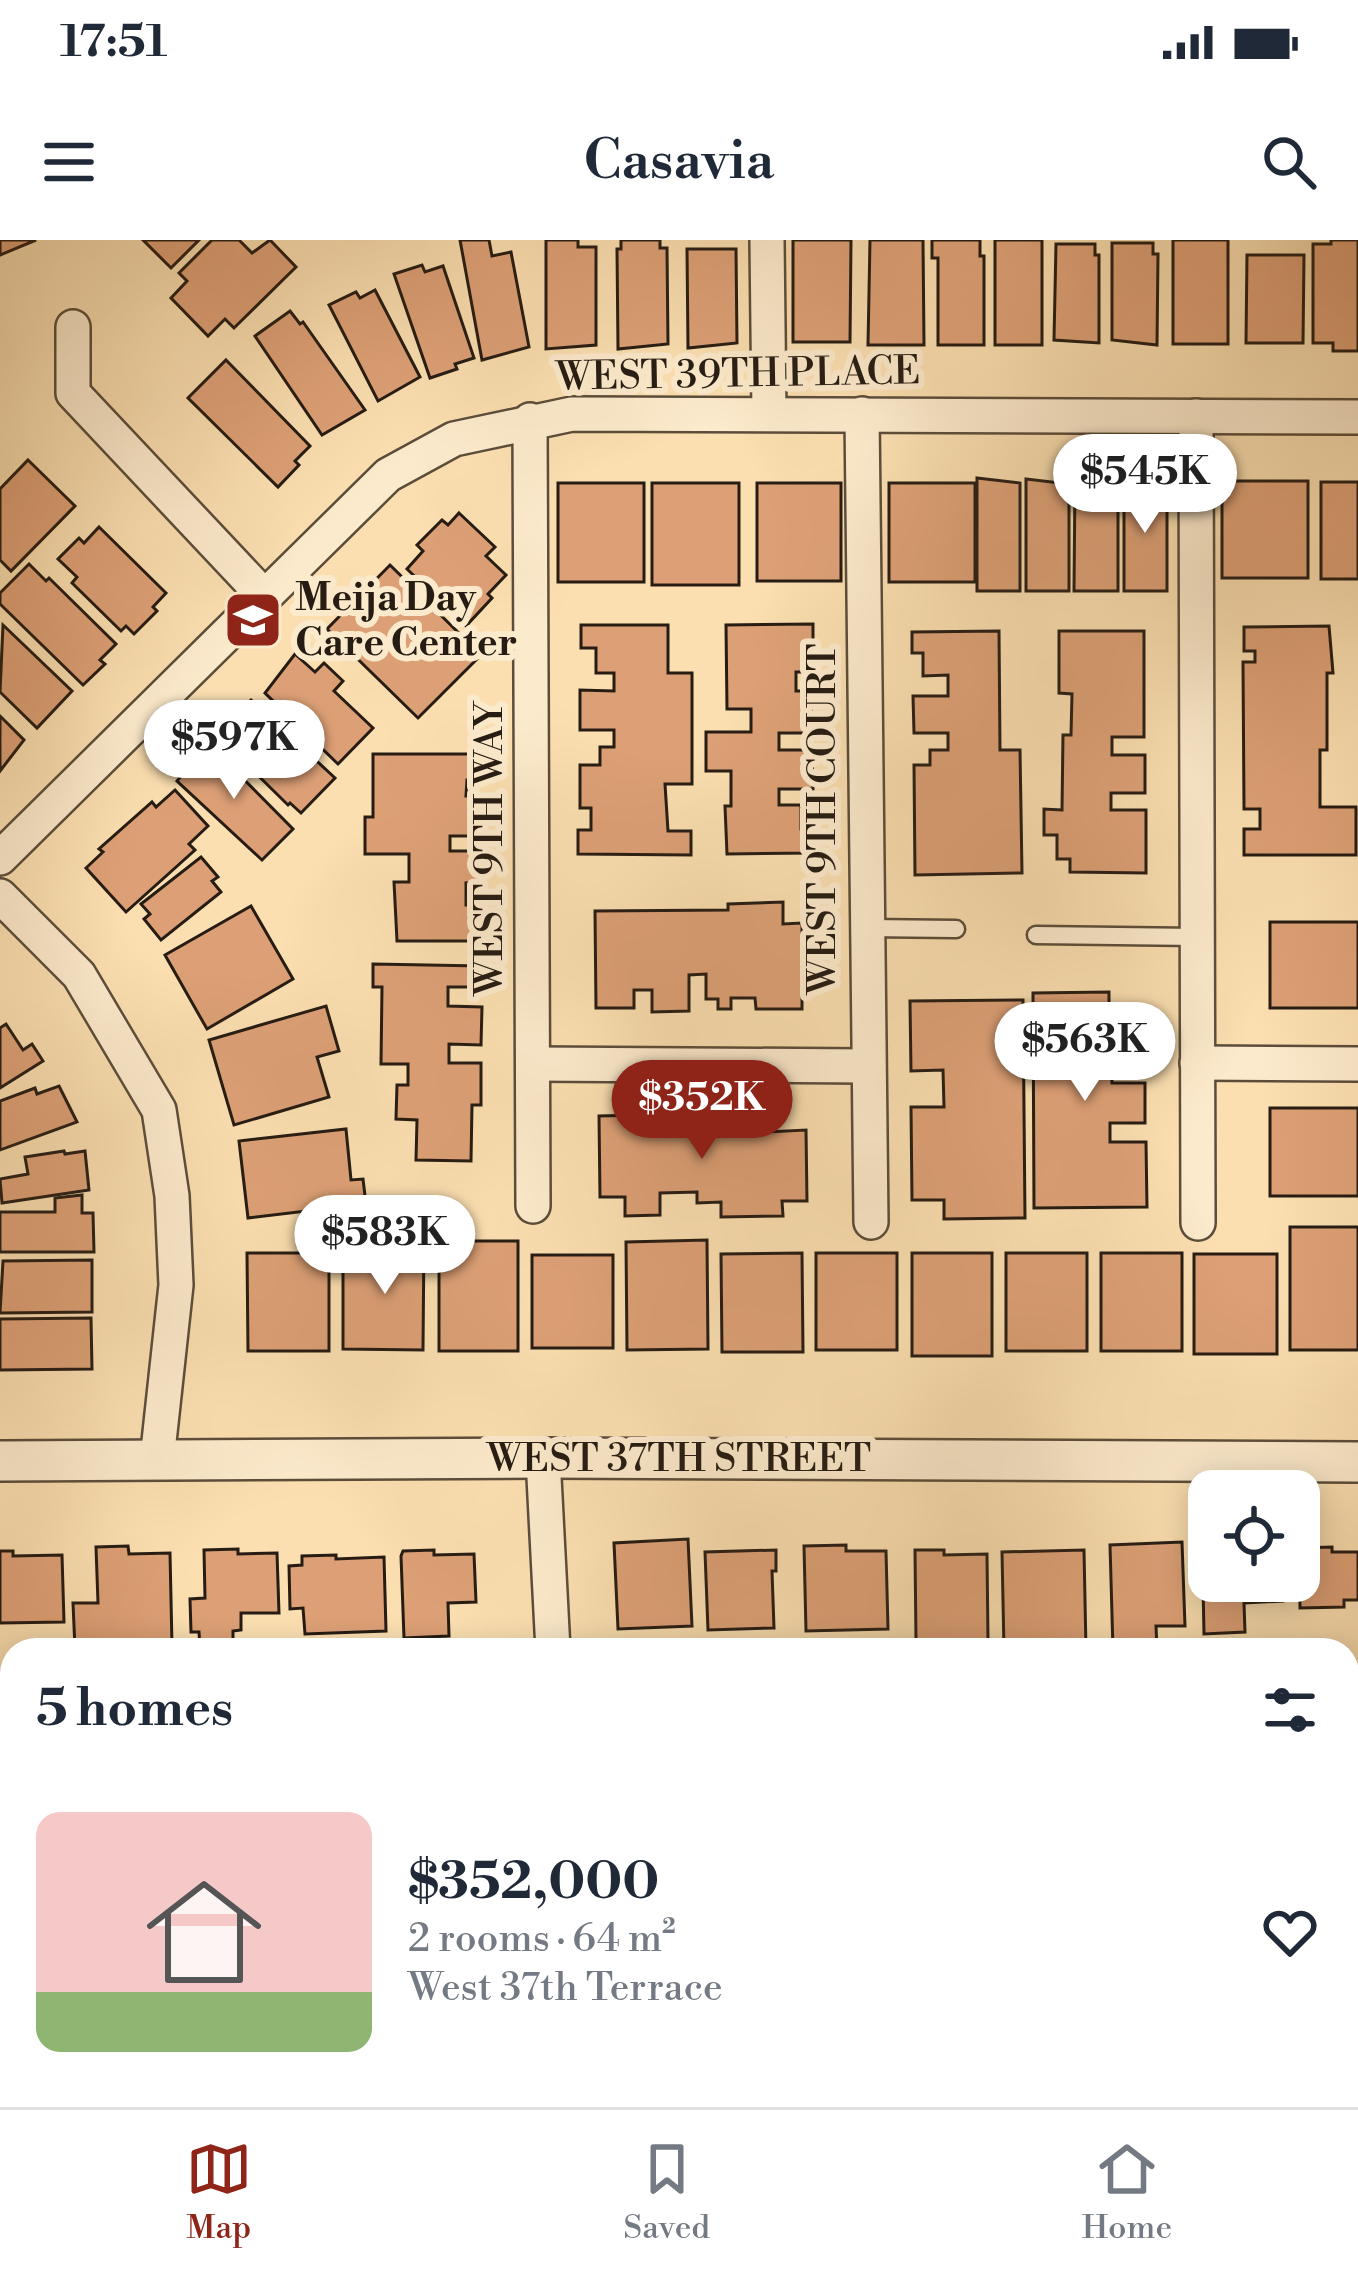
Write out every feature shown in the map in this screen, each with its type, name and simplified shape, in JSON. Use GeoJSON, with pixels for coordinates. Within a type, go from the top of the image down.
{"type":"FeatureCollection","features":[{"type":"Feature","properties":{"kind":"street"},"geometry":{"type":"LineString","coordinates":[[766,240],[769,415]]}},
{"type":"Feature","properties":{"kind":"street"},"geometry":{"type":"LineString","coordinates":[[73,327],[73,393],[264,596]]}},
{"type":"Feature","properties":{"kind":"street","name":"WEST 39TH PLACE"},"geometry":{"type":"LineString","coordinates":[[0,858],[388,475],[454,439],[572,414],[1358,417]]}},
{"type":"Feature","properties":{"kind":"street","name":"WEST 9TH COURT"},"geometry":{"type":"LineString","coordinates":[[862,415],[871,1222]]}},
{"type":"Feature","properties":{"kind":"street"},"geometry":{"type":"LineString","coordinates":[[1196,416],[1198,1223]]}},
{"type":"Feature","properties":{"kind":"street","name":"WEST 9TH WAY"},"geometry":{"type":"LineString","coordinates":[[530,420],[533,1206]]}},
{"type":"Feature","properties":{"kind":"street"},"geometry":{"type":"LineString","coordinates":[[0,896],[79,975],[159,1110],[172,1196],[176,1285],[157,1460]]}},
{"type":"Feature","properties":{"kind":"street"},"geometry":{"type":"LineString","coordinates":[[1197,1063],[1358,1064]]}},
{"type":"Feature","properties":{"kind":"street"},"geometry":{"type":"LineString","coordinates":[[533,1064],[867,1066]]}},
{"type":"Feature","properties":{"kind":"street"},"geometry":{"type":"LineString","coordinates":[[543,1458],[553,1638]]}},
{"type":"Feature","properties":{"kind":"street","name":"WEST 37TH STREET"},"geometry":{"type":"LineString","coordinates":[[0,1461],[1358,1462]]}},
{"type":"Feature","properties":{"kind":"lane"},"geometry":{"type":"LineString","coordinates":[[866,928],[956,929]]}},
{"type":"Feature","properties":{"kind":"lane"},"geometry":{"type":"LineString","coordinates":[[1036,935],[1197,937]]}},
{"type":"Feature","properties":{"kind":"building"},"geometry":{"type":"Polygon","coordinates":[[[0,240],[36,240],[0,255],[0,240]]]}},
{"type":"Feature","properties":{"kind":"building"},"geometry":{"type":"Polygon","coordinates":[[[143,240],[199,240],[171,268],[143,240]]]}},
{"type":"Feature","properties":{"kind":"building"},"geometry":{"type":"Polygon","coordinates":[[[212,240],[239,240],[252,253],[270,240],[296,267],[234,328],[225,319],[208,336],[171,298],[187,281],[179,273],[212,240]]]}},
{"type":"Feature","properties":{"kind":"building"},"geometry":{"type":"Polygon","coordinates":[[[460,240],[489,240],[492,256],[511,252],[529,347],[482,360],[460,240]]]}},
{"type":"Feature","properties":{"kind":"building"},"geometry":{"type":"Polygon","coordinates":[[[546,240],[578,240],[578,247],[596,247],[596,345],[546,349],[546,240]]]}},
{"type":"Feature","properties":{"kind":"building"},"geometry":{"type":"Polygon","coordinates":[[[621,240],[660,240],[660,248],[667,248],[668,344],[618,349],[617,249],[621,249],[621,240]]]}},
{"type":"Feature","properties":{"kind":"building"},"geometry":{"type":"Polygon","coordinates":[[[793,240],[851,240],[850,342],[793,342],[793,240]]]}},
{"type":"Feature","properties":{"kind":"building"},"geometry":{"type":"Polygon","coordinates":[[[870,240],[923,240],[924,345],[868,345],[870,240]]]}},
{"type":"Feature","properties":{"kind":"building"},"geometry":{"type":"Polygon","coordinates":[[[932,240],[980,240],[984,345],[938,345],[938,258],[932,258],[932,240]]]}},
{"type":"Feature","properties":{"kind":"building"},"geometry":{"type":"Polygon","coordinates":[[[995,240],[1042,240],[1042,345],[995,345],[995,240]]]}},
{"type":"Feature","properties":{"kind":"building"},"geometry":{"type":"Polygon","coordinates":[[[1173,240],[1228,240],[1228,344],[1173,344],[1173,240]]]}},
{"type":"Feature","properties":{"kind":"building"},"geometry":{"type":"Polygon","coordinates":[[[1331,240],[1358,240],[1358,351],[1333,351],[1333,343],[1313,343],[1313,244],[1331,244],[1331,240]]]}},
{"type":"Feature","properties":{"kind":"building"},"geometry":{"type":"Polygon","coordinates":[[[1112,243],[1153,243],[1153,254],[1158,254],[1157,345],[1112,340],[1112,243]]]}},
{"type":"Feature","properties":{"kind":"building"},"geometry":{"type":"Polygon","coordinates":[[[1056,244],[1095,244],[1099,343],[1054,340],[1056,244]]]}},
{"type":"Feature","properties":{"kind":"building"},"geometry":{"type":"Polygon","coordinates":[[[687,249],[736,249],[737,343],[688,348],[687,249]]]}},
{"type":"Feature","properties":{"kind":"building"},"geometry":{"type":"Polygon","coordinates":[[[1247,255],[1304,255],[1303,343],[1246,343],[1247,255]]]}},
{"type":"Feature","properties":{"kind":"building"},"geometry":{"type":"Polygon","coordinates":[[[422,265],[425,272],[443,266],[474,358],[430,378],[394,274],[422,265]]]}},
{"type":"Feature","properties":{"kind":"building"},"geometry":{"type":"Polygon","coordinates":[[[375,290],[420,377],[378,401],[329,305],[356,292],[360,298],[375,290]]]}},
{"type":"Feature","properties":{"kind":"building"},"geometry":{"type":"Polygon","coordinates":[[[290,311],[303,322],[365,410],[322,435],[255,336],[290,311]]]}},
{"type":"Feature","properties":{"kind":"building"},"geometry":{"type":"Polygon","coordinates":[[[226,360],[310,446],[278,487],[188,398],[226,360]]]}},
{"type":"Feature","properties":{"kind":"building"},"geometry":{"type":"Polygon","coordinates":[[[28,460],[75,506],[11,571],[0,560],[0,489],[28,460]]]}},
{"type":"Feature","properties":{"kind":"building"},"geometry":{"type":"Polygon","coordinates":[[[977,478],[1020,483],[1020,591],[977,591],[977,478]]]}},
{"type":"Feature","properties":{"kind":"building"},"geometry":{"type":"Polygon","coordinates":[[[1026,479],[1069,484],[1069,591],[1026,591],[1026,479]]]}},
{"type":"Feature","properties":{"kind":"building"},"geometry":{"type":"Polygon","coordinates":[[[1124,479],[1167,484],[1167,591],[1124,591],[1124,479]]]}},
{"type":"Feature","properties":{"kind":"building"},"geometry":{"type":"Polygon","coordinates":[[[1075,480],[1118,484],[1118,591],[1074,591],[1075,480]]]}},
{"type":"Feature","properties":{"kind":"building"},"geometry":{"type":"Polygon","coordinates":[[[1222,481],[1308,481],[1308,578],[1222,578],[1222,481]]]}},
{"type":"Feature","properties":{"kind":"building"},"geometry":{"type":"Polygon","coordinates":[[[1321,482],[1358,482],[1358,579],[1321,579],[1321,482]]]}},
{"type":"Feature","properties":{"kind":"building"},"geometry":{"type":"Polygon","coordinates":[[[558,483],[644,483],[644,582],[558,582],[558,483]]]}},
{"type":"Feature","properties":{"kind":"building"},"geometry":{"type":"Polygon","coordinates":[[[652,483],[739,483],[739,585],[652,585],[652,483]]]}},
{"type":"Feature","properties":{"kind":"building"},"geometry":{"type":"Polygon","coordinates":[[[757,483],[841,483],[841,581],[757,581],[757,483]]]}},
{"type":"Feature","properties":{"kind":"building"},"geometry":{"type":"Polygon","coordinates":[[[889,483],[975,483],[975,582],[889,582],[889,483]]]}},
{"type":"Feature","properties":{"kind":"building"},"geometry":{"type":"Polygon","coordinates":[[[459,513],[495,547],[486,556],[506,575],[466,626],[407,569],[423,551],[417,545],[442,520],[448,525],[459,513]]]}},
{"type":"Feature","properties":{"kind":"building"},"geometry":{"type":"Polygon","coordinates":[[[99,527],[166,593],[153,607],[157,611],[134,634],[126,626],[121,631],[72,583],[77,577],[58,559],[79,538],[84,543],[99,527]]]}},
{"type":"Feature","properties":{"kind":"building"},"geometry":{"type":"Polygon","coordinates":[[[29,564],[116,644],[100,660],[105,664],[83,685],[0,604],[0,593],[29,564]]]}},
{"type":"Feature","properties":{"kind":"building"},"geometry":{"type":"Polygon","coordinates":[[[390,565],[481,655],[418,718],[327,629],[390,565]]]}},
{"type":"Feature","properties":{"kind":"building"},"geometry":{"type":"Polygon","coordinates":[[[813,624],[813,672],[796,672],[796,691],[811,691],[812,733],[779,733],[779,750],[812,750],[813,789],[779,789],[779,805],[801,805],[801,829],[814,828],[814,853],[727,854],[725,806],[731,806],[731,771],[706,771],[706,732],[751,732],[751,709],[727,709],[726,625],[813,624]]]}},
{"type":"Feature","properties":{"kind":"building"},"geometry":{"type":"Polygon","coordinates":[[[3,625],[72,691],[37,728],[0,692],[3,625]]]}},
{"type":"Feature","properties":{"kind":"building"},"geometry":{"type":"Polygon","coordinates":[[[581,625],[668,625],[668,673],[692,673],[692,784],[665,784],[668,831],[691,831],[691,855],[578,854],[578,830],[591,830],[591,808],[580,808],[580,765],[600,765],[600,747],[614,747],[614,730],[580,730],[580,690],[614,691],[614,673],[596,673],[596,648],[581,648],[581,625]]]}},
{"type":"Feature","properties":{"kind":"building"},"geometry":{"type":"Polygon","coordinates":[[[1329,626],[1333,673],[1327,673],[1327,750],[1320,750],[1320,807],[1356,807],[1356,855],[1244,855],[1244,829],[1260,829],[1260,809],[1244,809],[1243,662],[1255,662],[1255,651],[1244,651],[1244,627],[1329,626]]]}},
{"type":"Feature","properties":{"kind":"building"},"geometry":{"type":"Polygon","coordinates":[[[999,631],[1000,750],[1020,750],[1022,873],[915,875],[914,765],[930,765],[930,750],[948,750],[948,733],[914,733],[913,696],[948,696],[948,675],[923,676],[923,653],[912,653],[912,632],[999,631]]]}},
{"type":"Feature","properties":{"kind":"building"},"geometry":{"type":"Polygon","coordinates":[[[1059,631],[1144,631],[1144,737],[1112,737],[1112,755],[1145,755],[1145,793],[1111,793],[1111,810],[1146,810],[1146,873],[1070,872],[1070,859],[1057,859],[1057,835],[1044,835],[1044,809],[1062,810],[1063,735],[1071,735],[1072,694],[1059,693],[1059,631]]]}},
{"type":"Feature","properties":{"kind":"building"},"geometry":{"type":"Polygon","coordinates":[[[295,654],[315,672],[324,663],[343,681],[334,691],[373,728],[338,764],[265,693],[295,654]]]}},
{"type":"Feature","properties":{"kind":"building"},"geometry":{"type":"Polygon","coordinates":[[[251,700],[335,778],[301,813],[220,738],[251,700]]]}},
{"type":"Feature","properties":{"kind":"building"},"geometry":{"type":"Polygon","coordinates":[[[0,716],[24,740],[0,771],[0,716]]]}},
{"type":"Feature","properties":{"kind":"building"},"geometry":{"type":"Polygon","coordinates":[[[208,743],[293,829],[262,860],[177,781],[208,743]]]}},
{"type":"Feature","properties":{"kind":"building"},"geometry":{"type":"Polygon","coordinates":[[[373,754],[483,754],[483,779],[467,780],[466,796],[482,796],[482,836],[450,836],[450,851],[479,851],[479,882],[466,883],[466,905],[484,905],[483,941],[397,941],[394,882],[409,882],[409,854],[365,854],[365,817],[373,817],[373,754]]]}},
{"type":"Feature","properties":{"kind":"building"},"geometry":{"type":"Polygon","coordinates":[[[175,790],[208,826],[189,844],[195,850],[126,912],[86,868],[103,852],[99,849],[152,802],[156,807],[175,790]]]}},
{"type":"Feature","properties":{"kind":"building"},"geometry":{"type":"Polygon","coordinates":[[[201,857],[218,877],[212,881],[221,892],[161,940],[144,919],[150,914],[141,904],[201,857]]]}},
{"type":"Feature","properties":{"kind":"building"},"geometry":{"type":"Polygon","coordinates":[[[783,902],[783,924],[802,923],[802,1009],[756,1009],[755,998],[731,998],[731,1009],[718,1009],[718,999],[706,999],[706,974],[689,975],[689,1011],[652,1012],[652,990],[634,990],[634,1008],[596,1008],[595,911],[728,910],[728,904],[783,902]]]}},
{"type":"Feature","properties":{"kind":"building"},"geometry":{"type":"Polygon","coordinates":[[[251,906],[293,979],[207,1029],[165,955],[251,906]]]}},
{"type":"Feature","properties":{"kind":"building"},"geometry":{"type":"Polygon","coordinates":[[[1270,922],[1358,922],[1358,1008],[1270,1008],[1270,922]]]}},
{"type":"Feature","properties":{"kind":"building"},"geometry":{"type":"Polygon","coordinates":[[[373,964],[481,966],[481,987],[448,987],[448,1006],[482,1007],[481,1045],[449,1044],[449,1063],[481,1063],[481,1105],[472,1105],[471,1161],[416,1160],[417,1120],[396,1119],[397,1085],[408,1085],[408,1064],[381,1064],[382,987],[373,987],[373,964]]]}},
{"type":"Feature","properties":{"kind":"building"},"geometry":{"type":"Polygon","coordinates":[[[1109,992],[1109,1011],[1145,1011],[1146,1049],[1112,1049],[1112,1083],[1145,1083],[1145,1123],[1110,1123],[1110,1142],[1146,1142],[1147,1207],[1034,1208],[1033,993],[1109,992]]]}},
{"type":"Feature","properties":{"kind":"building"},"geometry":{"type":"Polygon","coordinates":[[[1023,1000],[1025,1218],[944,1219],[944,1200],[912,1200],[911,1107],[944,1107],[943,1070],[911,1071],[910,1001],[1023,1000]]]}},
{"type":"Feature","properties":{"kind":"building"},"geometry":{"type":"Polygon","coordinates":[[[326,1006],[339,1051],[317,1057],[329,1097],[234,1125],[209,1040],[326,1006]]]}},
{"type":"Feature","properties":{"kind":"building"},"geometry":{"type":"Polygon","coordinates":[[[6,1024],[23,1050],[32,1044],[43,1061],[0,1088],[0,1028],[6,1024]]]}},
{"type":"Feature","properties":{"kind":"building"},"geometry":{"type":"Polygon","coordinates":[[[59,1086],[77,1122],[0,1150],[0,1101],[35,1088],[37,1094],[59,1086]]]}},
{"type":"Feature","properties":{"kind":"building"},"geometry":{"type":"Polygon","coordinates":[[[1270,1108],[1358,1108],[1358,1196],[1270,1196],[1270,1108]]]}},
{"type":"Feature","properties":{"kind":"building"},"geometry":{"type":"Polygon","coordinates":[[[766,1112],[767,1132],[806,1130],[807,1201],[782,1201],[783,1216],[721,1217],[721,1202],[697,1203],[697,1192],[660,1193],[660,1215],[625,1216],[625,1197],[600,1197],[599,1116],[766,1112]]]}},
{"type":"Feature","properties":{"kind":"building"},"geometry":{"type":"Polygon","coordinates":[[[346,1129],[351,1180],[363,1179],[366,1204],[248,1218],[239,1141],[346,1129]]]}},
{"type":"Feature","properties":{"kind":"building"},"geometry":{"type":"Polygon","coordinates":[[[85,1151],[89,1190],[2,1203],[0,1179],[28,1174],[25,1157],[85,1151]]]}},
{"type":"Feature","properties":{"kind":"building"},"geometry":{"type":"Polygon","coordinates":[[[82,1195],[82,1213],[93,1213],[94,1252],[0,1252],[0,1212],[55,1212],[55,1198],[82,1195]]]}},
{"type":"Feature","properties":{"kind":"building"},"geometry":{"type":"Polygon","coordinates":[[[1290,1227],[1358,1227],[1358,1350],[1290,1350],[1290,1227]]]}},
{"type":"Feature","properties":{"kind":"building"},"geometry":{"type":"Polygon","coordinates":[[[383,1236],[424,1237],[423,1350],[343,1349],[343,1254],[382,1255],[383,1236]]]}},
{"type":"Feature","properties":{"kind":"building"},"geometry":{"type":"Polygon","coordinates":[[[707,1240],[708,1349],[627,1350],[626,1242],[707,1240]]]}},
{"type":"Feature","properties":{"kind":"building"},"geometry":{"type":"Polygon","coordinates":[[[439,1241],[518,1241],[518,1351],[439,1351],[439,1241]]]}},
{"type":"Feature","properties":{"kind":"building"},"geometry":{"type":"Polygon","coordinates":[[[247,1253],[329,1253],[329,1351],[248,1351],[247,1253]]]}},
{"type":"Feature","properties":{"kind":"building"},"geometry":{"type":"Polygon","coordinates":[[[802,1253],[803,1352],[722,1352],[721,1254],[802,1253]]]}},
{"type":"Feature","properties":{"kind":"building"},"geometry":{"type":"Polygon","coordinates":[[[816,1253],[897,1253],[897,1350],[816,1350],[816,1253]]]}},
{"type":"Feature","properties":{"kind":"building"},"geometry":{"type":"Polygon","coordinates":[[[912,1253],[992,1253],[992,1356],[912,1356],[912,1253]]]}},
{"type":"Feature","properties":{"kind":"building"},"geometry":{"type":"Polygon","coordinates":[[[1006,1253],[1087,1253],[1087,1351],[1006,1351],[1006,1253]]]}},
{"type":"Feature","properties":{"kind":"building"},"geometry":{"type":"Polygon","coordinates":[[[1101,1253],[1182,1253],[1182,1351],[1101,1351],[1101,1253]]]}},
{"type":"Feature","properties":{"kind":"building"},"geometry":{"type":"Polygon","coordinates":[[[1194,1254],[1277,1254],[1277,1354],[1194,1354],[1194,1254]]]}},
{"type":"Feature","properties":{"kind":"building"},"geometry":{"type":"Polygon","coordinates":[[[532,1255],[613,1255],[613,1348],[532,1348],[532,1255]]]}},
{"type":"Feature","properties":{"kind":"building"},"geometry":{"type":"Polygon","coordinates":[[[92,1260],[92,1312],[0,1313],[3,1261],[92,1260]]]}},
{"type":"Feature","properties":{"kind":"building"},"geometry":{"type":"Polygon","coordinates":[[[91,1318],[92,1369],[0,1370],[0,1319],[91,1318]]]}},
{"type":"Feature","properties":{"kind":"building"},"geometry":{"type":"Polygon","coordinates":[[[688,1539],[692,1626],[618,1629],[614,1543],[688,1539]]]}},
{"type":"Feature","properties":{"kind":"building"},"geometry":{"type":"Polygon","coordinates":[[[1182,1542],[1185,1626],[1156,1626],[1156,1638],[1113,1638],[1110,1545],[1182,1542]]]}},
{"type":"Feature","properties":{"kind":"building"},"geometry":{"type":"Polygon","coordinates":[[[846,1545],[846,1551],[886,1551],[888,1629],[806,1631],[804,1546],[846,1545]]]}},
{"type":"Feature","properties":{"kind":"building"},"geometry":{"type":"Polygon","coordinates":[[[128,1546],[129,1554],[170,1553],[172,1638],[75,1638],[73,1603],[98,1603],[96,1547],[128,1546]]]}},
{"type":"Feature","properties":{"kind":"building"},"geometry":{"type":"Polygon","coordinates":[[[1320,1547],[1358,1552],[1358,1600],[1344,1600],[1344,1607],[1300,1608],[1300,1602],[1320,1602],[1320,1547]]]}},
{"type":"Feature","properties":{"kind":"building"},"geometry":{"type":"Polygon","coordinates":[[[204,1550],[277,1553],[279,1613],[241,1613],[241,1630],[233,1631],[233,1638],[199,1638],[199,1632],[191,1632],[190,1599],[205,1598],[204,1550]]]}},
{"type":"Feature","properties":{"kind":"building"},"geometry":{"type":"Polygon","coordinates":[[[434,1550],[434,1555],[474,1554],[476,1602],[448,1603],[449,1636],[404,1638],[401,1556],[403,1551],[434,1550]]]}},
{"type":"Feature","properties":{"kind":"building"},"geometry":{"type":"Polygon","coordinates":[[[776,1550],[774,1628],[708,1630],[705,1552],[776,1550]]]}},
{"type":"Feature","properties":{"kind":"building"},"geometry":{"type":"Polygon","coordinates":[[[915,1550],[987,1554],[988,1638],[916,1638],[915,1550]]]}},
{"type":"Feature","properties":{"kind":"building"},"geometry":{"type":"Polygon","coordinates":[[[1084,1550],[1086,1638],[1004,1638],[1002,1552],[1084,1550]]]}},
{"type":"Feature","properties":{"kind":"building"},"geometry":{"type":"Polygon","coordinates":[[[0,1551],[13,1551],[13,1556],[62,1555],[64,1622],[0,1623],[0,1551]]]}},
{"type":"Feature","properties":{"kind":"building"},"geometry":{"type":"Polygon","coordinates":[[[336,1555],[336,1559],[384,1557],[386,1631],[305,1634],[303,1608],[290,1609],[289,1566],[302,1565],[302,1556],[336,1555]]]}},
{"type":"Feature","properties":{"kind":"building"},"geometry":{"type":"Polygon","coordinates":[[[1203,1602],[1264,1602],[1244,1603],[1245,1632],[1204,1634],[1203,1602]]]}},
{"type":"Feature","properties":{"kind":"place","name":"Meija Day Care Center"},"geometry":{"type":"Point","coordinates":[253,620]}}]}
